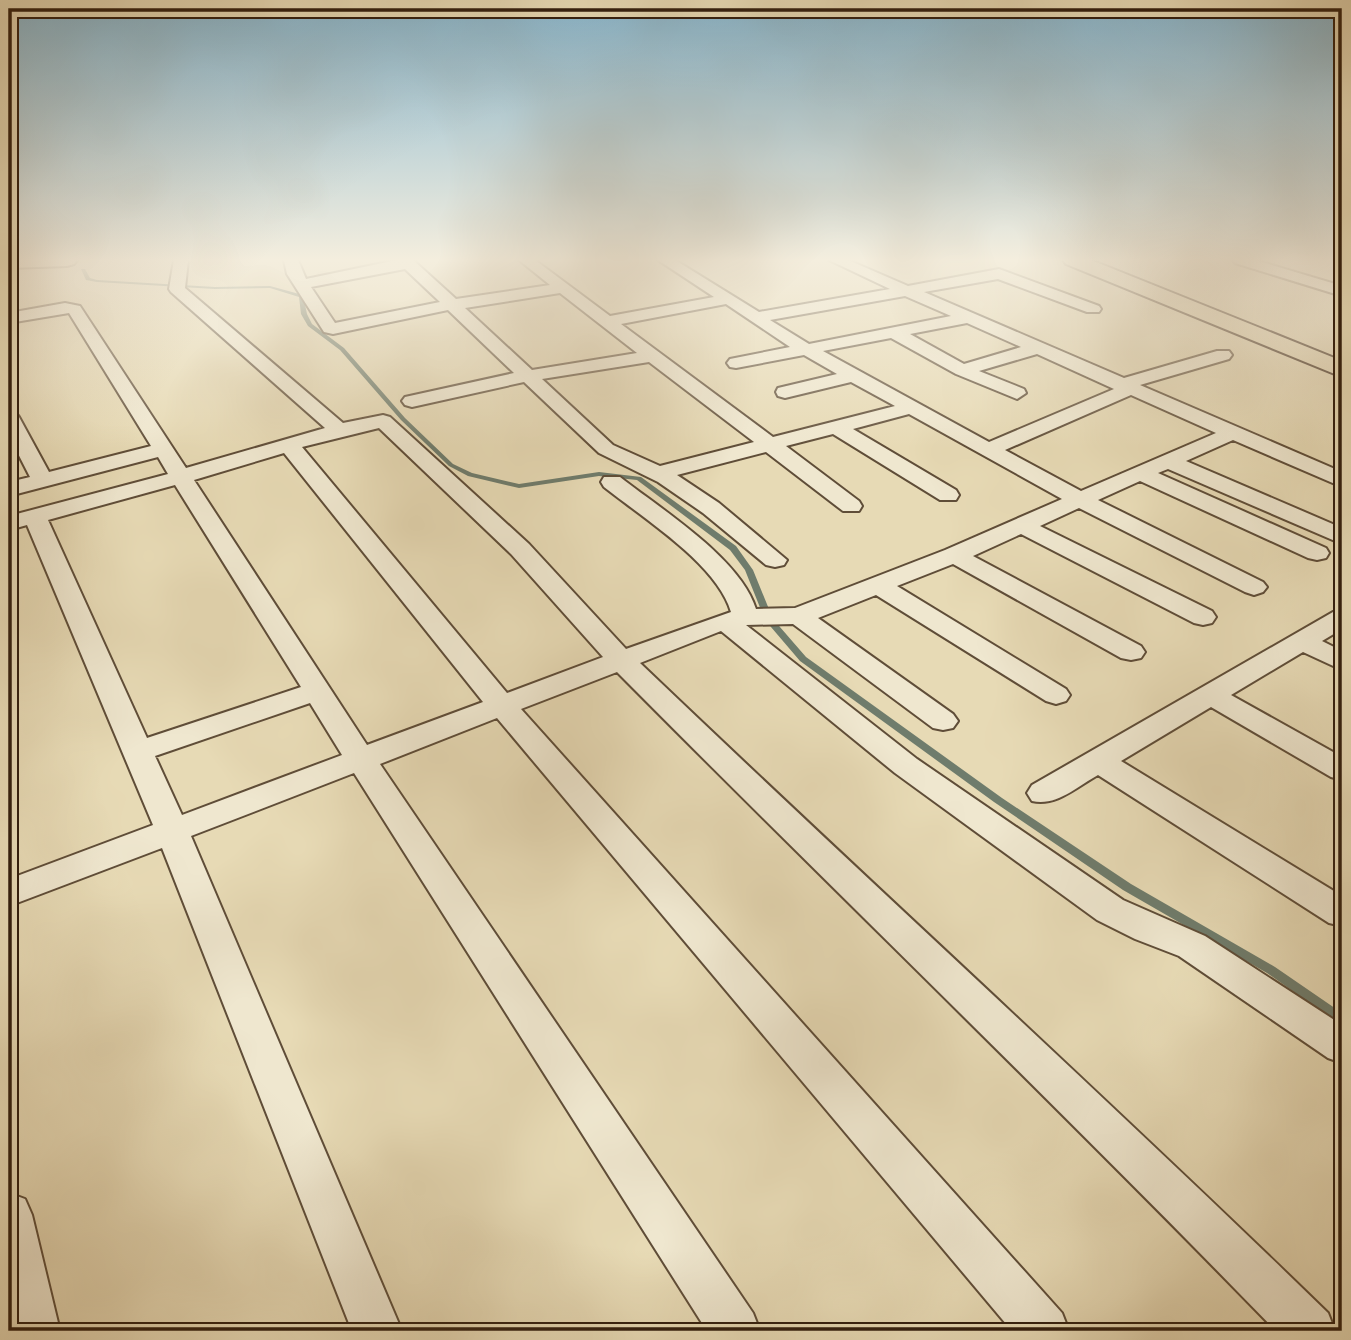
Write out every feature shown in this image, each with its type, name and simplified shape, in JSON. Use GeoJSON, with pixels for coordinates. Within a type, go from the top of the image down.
{"type":"FeatureCollection","features":[{"type":"Feature","properties":{"kind":"main road"},"geometry":{"type":"LineString","coordinates":[[1226,323],[1342,370]]}},
{"type":"Feature","properties":{"kind":"main road"},"geometry":{"type":"LineString","coordinates":[[1264,323],[1342,352]]}},
{"type":"Feature","properties":{"kind":"street"},"geometry":{"type":"LineString","coordinates":[[83,323],[360,758],[735,1331]]}},
{"type":"Feature","properties":{"kind":"street"},"geometry":{"type":"LineString","coordinates":[[216,323],[339,430]]}},
{"type":"Feature","properties":{"kind":"street"},"geometry":{"type":"LineString","coordinates":[[327,323],[333,329],[365,323]]}},
{"type":"Feature","properties":{"kind":"street"},"geometry":{"type":"LineString","coordinates":[[470,323],[606,449],[659,473],[711,508],[775,560]]}},
{"type":"Feature","properties":{"kind":"street"},"geometry":{"type":"LineString","coordinates":[[610,323],[767,445],[851,506]]}},
{"type":"Feature","properties":{"kind":"street"},"geometry":{"type":"LineString","coordinates":[[761,323],[1080,500],[1254,587]]}},
{"type":"Feature","properties":{"kind":"street"},"geometry":{"type":"LineString","coordinates":[[736,363],[943,323]]}},
{"type":"Feature","properties":{"kind":"street"},"geometry":{"type":"LineString","coordinates":[[978,323],[1342,480]]}},
{"type":"Feature","properties":{"kind":"street"},"geometry":{"type":"LineString","coordinates":[[893,332],[962,370],[1017,393]]}},
{"type":"Feature","properties":{"kind":"street"},"geometry":{"type":"LineString","coordinates":[[962,370],[1037,348]]}},
{"type":"Feature","properties":{"kind":"street"},"geometry":{"type":"LineString","coordinates":[[990,450],[1125,387],[1223,355]]}},
{"type":"Feature","properties":{"kind":"street"},"geometry":{"type":"LineString","coordinates":[[412,401],[526,376],[651,356]]}},
{"type":"Feature","properties":{"kind":"street"},"geometry":{"type":"LineString","coordinates":[[785,392],[856,375]]}},
{"type":"Feature","properties":{"kind":"street"},"geometry":{"type":"LineString","coordinates":[[659,473],[914,407]]}},
{"type":"Feature","properties":{"kind":"street"},"geometry":{"type":"LineString","coordinates":[[9,489],[42,480],[172,464],[289,445],[339,430],[383,421],[520,549],[621,660],[827,863],[1136,1156],[1310,1331]]}},
{"type":"Feature","properties":{"kind":"street"},"geometry":{"type":"LineString","coordinates":[[836,427],[948,495]]}},
{"type":"Feature","properties":{"kind":"street"},"geometry":{"type":"LineString","coordinates":[[12,429],[42,480]]}},
{"type":"Feature","properties":{"kind":"street"},"geometry":{"type":"LineString","coordinates":[[9,893],[621,660],[877,585],[954,555],[1232,433]]}},
{"type":"Feature","properties":{"kind":"street"},"geometry":{"type":"LineString","coordinates":[[289,445],[501,705],[1045,1331]]}},
{"type":"Feature","properties":{"kind":"street"},"geometry":{"type":"LineString","coordinates":[[1168,461],[1342,537]]}},
{"type":"Feature","properties":{"kind":"street"},"geometry":{"type":"LineString","coordinates":[[172,464],[22,520],[138,751],[377,1331]]}},
{"type":"Feature","properties":{"kind":"street"},"geometry":{"type":"LineString","coordinates":[[1139,473],[1317,554]]}},
{"type":"Feature","properties":{"kind":"street"},"geometry":{"type":"LineString","coordinates":[[612,482],[714,563],[740,598],[762,617],[906,766],[1110,911],[1192,946],[1342,1046]]}},
{"type":"Feature","properties":{"kind":"street"},"geometry":{"type":"LineString","coordinates":[[1021,526],[1203,617]]}},
{"type":"Feature","properties":{"kind":"street"},"geometry":{"type":"LineString","coordinates":[[954,555],[1130,652]]}},
{"type":"Feature","properties":{"kind":"street"},"geometry":{"type":"LineString","coordinates":[[877,585],[1056,695]]}},
{"type":"Feature","properties":{"kind":"street"},"geometry":{"type":"LineString","coordinates":[[762,617],[943,721]]}},
{"type":"Feature","properties":{"kind":"street"},"geometry":{"type":"LineString","coordinates":[[1043,793],[1342,618]]}},
{"type":"Feature","properties":{"kind":"street"},"geometry":{"type":"LineString","coordinates":[[1302,642],[1342,662]]}},
{"type":"Feature","properties":{"kind":"street"},"geometry":{"type":"LineString","coordinates":[[138,751],[318,691]]}},
{"type":"Feature","properties":{"kind":"street"},"geometry":{"type":"LineString","coordinates":[[1210,695],[1342,770]]}},
{"type":"Feature","properties":{"kind":"street"},"geometry":{"type":"LineString","coordinates":[[1099,761],[1342,913]]}},
{"type":"Feature","properties":{"kind":"street"},"geometry":{"type":"LineString","coordinates":[[9,1215],[36,1331]]}},
{"type":"Feature","properties":{"kind":"waterway"},"geometry":{"type":"LineString","coordinates":[[309,323],[342,349],[403,419],[451,465],[470,475],[519,486],[599,474],[639,478],[733,548],[749,570],[769,620],[803,659],[998,800],[1127,887],[1271,970],[1342,1019]]}}]}
